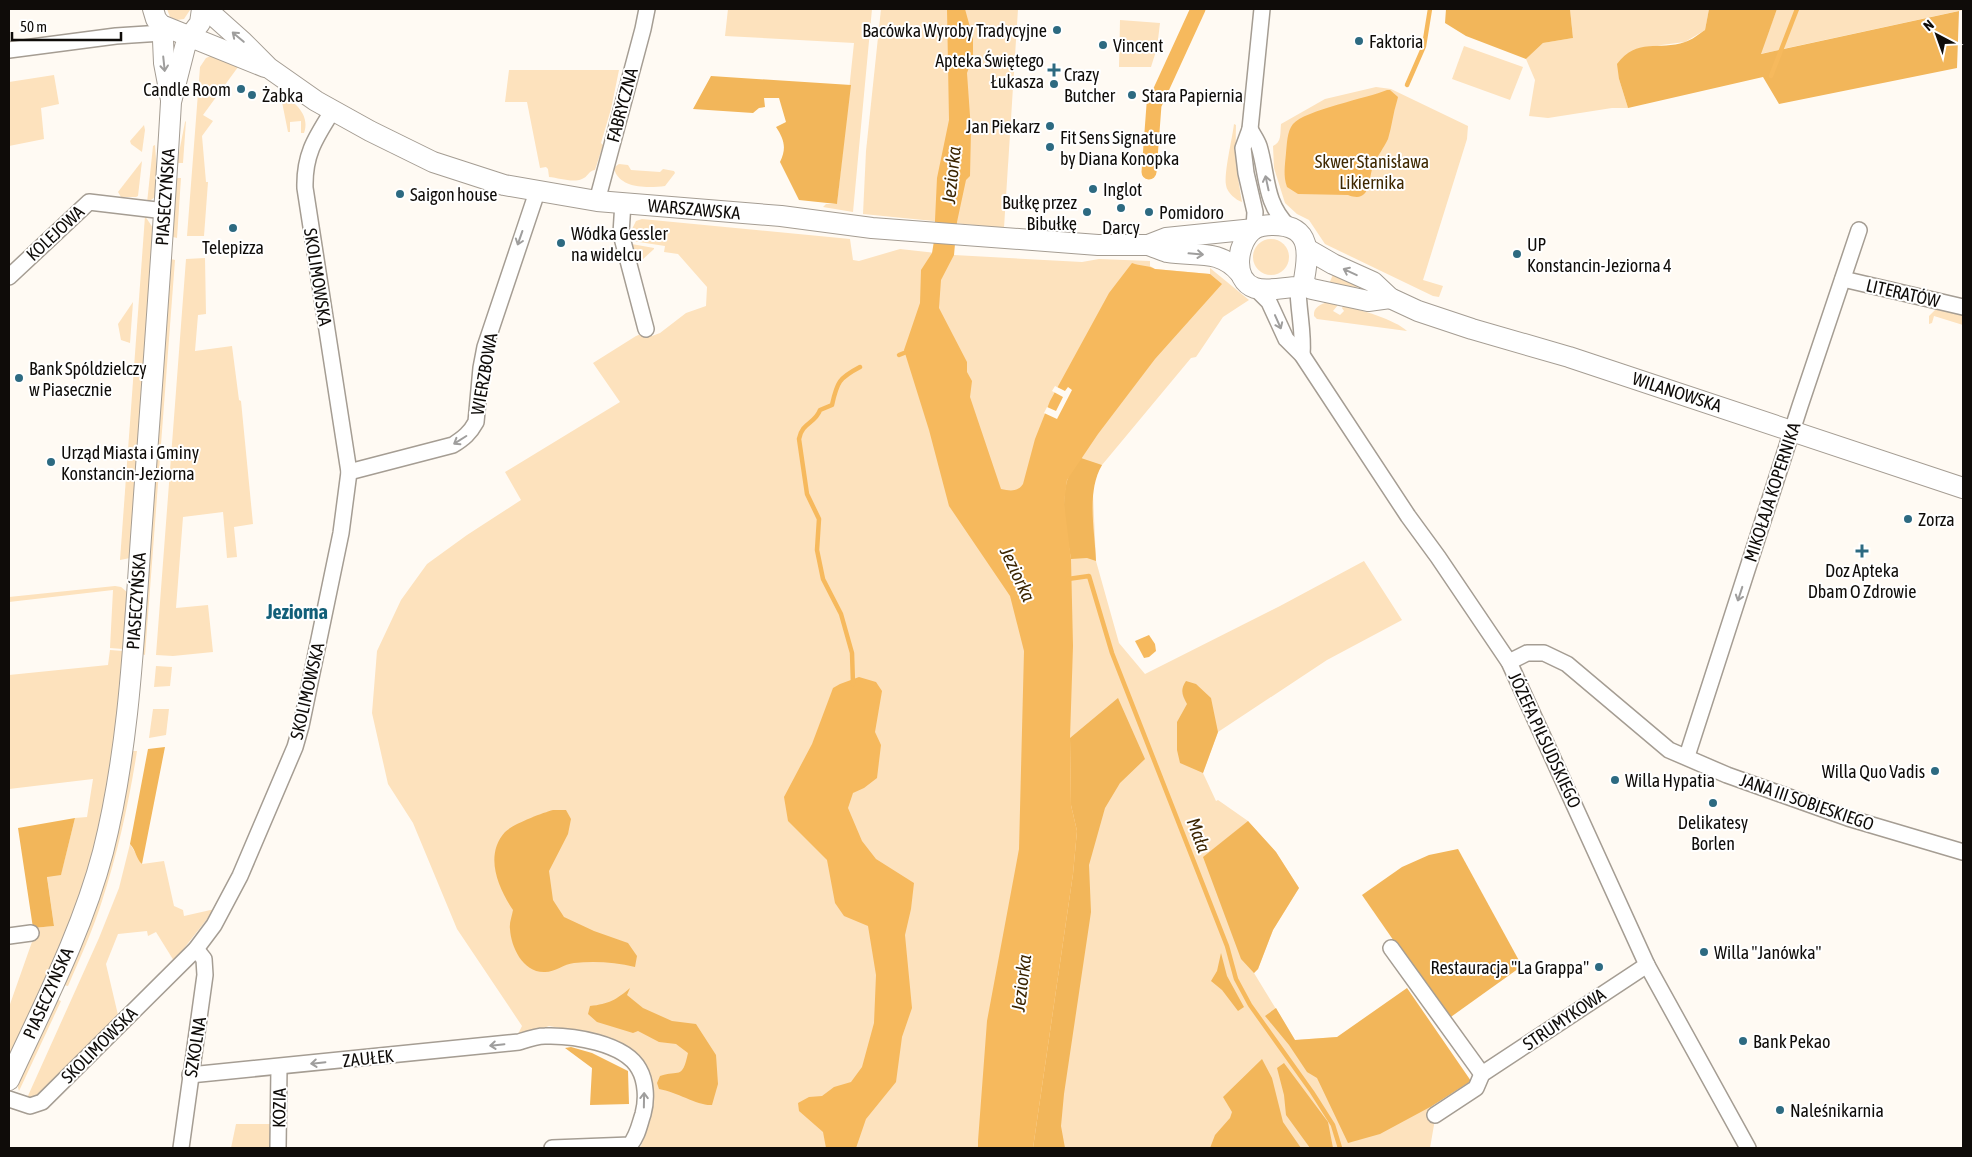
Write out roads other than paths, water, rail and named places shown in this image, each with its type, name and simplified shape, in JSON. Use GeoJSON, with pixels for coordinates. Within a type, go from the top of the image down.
{"type":"FeatureCollection","features":[{"type":"Feature","properties":{"kind":"main road","name":"PIASECZYŃSKA"},"geometry":{"type":"LineString","coordinates":[[9,1080],[67,953],[85,908],[102,855],[115,802],[124,751],[139,580],[171,102],[185,47],[200,22],[204,9]]}},
{"type":"Feature","properties":{"kind":"main road","name":"WARSZAWSKA"},"geometry":{"type":"LineString","coordinates":[[204,9],[244,42],[269,68],[300,90],[370,131],[433,162],[477,178],[536,192],[597,201],[781,216],[872,228],[1098,246],[1148,245],[1166,238],[1246,230]]}},
{"type":"Feature","properties":{"kind":"main road","name":"PIASECZYŃSKA"},"geometry":{"type":"LineString","coordinates":[[158,18],[171,102]]}},
{"type":"Feature","properties":{"kind":"main road","name":"WARSZAWSKA"},"geometry":{"type":"LineString","coordinates":[[158,18],[190,36],[221,50],[269,68]]}},
{"type":"Feature","properties":{"kind":"main road"},"geometry":{"type":"LineString","coordinates":[[1300,286],[1307,265],[1307,249],[1299,233],[1288,226],[1266,225],[1246,230],[1247,236],[1240,249],[1240,273],[1256,289],[1300,286],[1368,301],[1390,298]]}},
{"type":"Feature","properties":{"kind":"main road","name":"WARSZAWSKA"},"geometry":{"type":"LineString","coordinates":[[1148,245],[1166,252],[1215,256],[1229,261],[1240,273]]}},
{"type":"Feature","properties":{"kind":"main road","name":"WILANOWSKA"},"geometry":{"type":"LineString","coordinates":[[1307,249],[1333,264],[1372,282],[1390,298],[1418,311],[1569,357],[1963,488]]}},
{"type":"Feature","properties":{"kind":"street","name":"FABRYCZNA"},"geometry":{"type":"LineString","coordinates":[[597,201],[647,9]]}},
{"type":"Feature","properties":{"kind":"street"},"geometry":{"type":"LineString","coordinates":[[1246,230],[1255,212],[1249,191],[1243,148],[1250,129],[1262,9]]}},
{"type":"Feature","properties":{"kind":"street"},"geometry":{"type":"LineString","coordinates":[[9,50],[124,35],[158,18]]}},
{"type":"Feature","properties":{"kind":"street","name":"SKOLIMOWSKA"},"geometry":{"type":"LineString","coordinates":[[9,1100],[30,1106],[42,1102],[196,948],[218,918],[240,876],[295,747],[341,533],[349,472],[305,188],[307,160],[311,146],[333,110]]}},
{"type":"Feature","properties":{"kind":"street"},"geometry":{"type":"LineString","coordinates":[[1250,129],[1258,145],[1271,202],[1278,216],[1288,226]]}},
{"type":"Feature","properties":{"kind":"street","name":"WIERZBOWA"},"geometry":{"type":"LineString","coordinates":[[349,472],[453,445],[468,436],[476,422],[485,347],[536,192]]}},
{"type":"Feature","properties":{"kind":"street","name":"KOLEJOWA"},"geometry":{"type":"LineString","coordinates":[[9,277],[89,202],[165,211]]}},
{"type":"Feature","properties":{"kind":"street"},"geometry":{"type":"LineString","coordinates":[[623,202],[621,234],[646,329]]}},
{"type":"Feature","properties":{"kind":"street","name":"MIKOŁAJA KOPERNIKA"},"geometry":{"type":"LineString","coordinates":[[1687,756],[1859,230]]}},
{"type":"Feature","properties":{"kind":"street","name":"LITERATÓW"},"geometry":{"type":"LineString","coordinates":[[1843,279],[1963,307]]}},
{"type":"Feature","properties":{"kind":"street"},"geometry":{"type":"LineString","coordinates":[[1300,286],[1298,309],[1303,342],[1302,355]]}},
{"type":"Feature","properties":{"kind":"street","name":"JÓZEFA PIŁSUDSKIEGO"},"geometry":{"type":"LineString","coordinates":[[1256,289],[1269,302],[1286,339],[1302,355],[1408,516],[1509,662],[1647,965],[1748,1148]]}},
{"type":"Feature","properties":{"kind":"street","name":"JANA III SOBIESKIEGO"},"geometry":{"type":"LineString","coordinates":[[1509,662],[1527,652],[1544,652],[1567,664],[1670,750],[1728,775],[1848,818],[1963,852]]}},
{"type":"Feature","properties":{"kind":"street"},"geometry":{"type":"LineString","coordinates":[[9,936],[31,933]]}},
{"type":"Feature","properties":{"kind":"street","name":"SZKOLNA"},"geometry":{"type":"LineString","coordinates":[[180,1148],[206,967],[204,959],[196,948]]}},
{"type":"Feature","properties":{"kind":"street"},"geometry":{"type":"LineString","coordinates":[[1391,948],[1482,1074]]}},
{"type":"Feature","properties":{"kind":"street","name":"STRUMYKOWA"},"geometry":{"type":"LineString","coordinates":[[1435,1115],[1476,1088],[1482,1074],[1647,965]]}},
{"type":"Feature","properties":{"kind":"street","name":"ZAUŁEK"},"geometry":{"type":"LineString","coordinates":[[190,1075],[279,1068],[519,1042],[544,1036],[570,1037],[599,1043],[622,1052],[639,1069],[644,1082],[644,1108],[637,1137],[630,1145],[552,1148]]}},
{"type":"Feature","properties":{"kind":"street","name":"KOZIA"},"geometry":{"type":"LineString","coordinates":[[278,1148],[279,1068]]}},
{"type":"Feature","properties":{"kind":"water","name":"Jeziorka"},"geometry":{"type":"Polygon","coordinates":[[[947,9],[965,9],[973,38],[973,56],[967,73],[971,130],[970,176],[966,180],[957,222],[954,255],[941,280],[939,308],[967,362],[967,372],[972,381],[970,397],[1001,489],[1014,490],[1023,484],[1035,439],[1050,401],[1109,293],[1132,263],[1155,269],[1210,274],[1222,284],[1155,359],[1098,434],[1067,480],[1064,503],[1071,559],[1073,646],[1070,738],[1071,805],[1077,831],[1073,874],[1033,1148],[978,1148],[987,1021],[1019,849],[1024,651],[1010,596],[949,506],[929,430],[904,350],[920,303],[921,270],[932,253],[934,241],[937,178],[949,120],[947,9]]]}},
{"type":"Feature","properties":{"kind":"water"},"geometry":{"type":"Polygon","coordinates":[[[1390,90],[1398,97],[1388,139],[1373,166],[1365,193],[1355,197],[1348,195],[1298,194],[1287,187],[1285,170],[1288,134],[1293,124],[1323,109],[1390,90]]]}},
{"type":"Feature","properties":{"kind":"water"},"geometry":{"type":"Polygon","coordinates":[[[1149,635],[1155,644],[1156,651],[1149,657],[1144,658],[1135,641],[1149,635]]]}},
{"type":"Feature","properties":{"kind":"water"},"geometry":{"type":"Polygon","coordinates":[[[859,677],[876,682],[882,691],[875,732],[881,745],[877,778],[864,788],[853,793],[848,808],[862,841],[876,859],[914,883],[905,935],[912,1008],[902,1037],[896,1082],[866,1119],[856,1148],[826,1148],[823,1132],[799,1111],[798,1103],[809,1097],[822,1096],[834,1087],[851,1082],[862,1067],[874,1023],[876,975],[868,926],[844,916],[835,903],[827,860],[788,821],[784,797],[812,744],[833,688],[859,677]]]}},
{"type":"Feature","properties":{"kind":"waterway"},"geometry":{"type":"LineString","coordinates":[[1149,172],[1154,105],[1198,9]]}},
{"type":"Feature","properties":{"kind":"waterway"},"geometry":{"type":"LineString","coordinates":[[1407,85],[1424,46],[1430,9]]}},
{"type":"Feature","properties":{"kind":"waterway"},"geometry":{"type":"LineString","coordinates":[[1771,76],[1797,9]]}},
{"type":"Feature","properties":{"kind":"waterway"},"geometry":{"type":"LineString","coordinates":[[899,355],[909,351]]}},
{"type":"Feature","properties":{"kind":"waterway"},"geometry":{"type":"LineString","coordinates":[[853,684],[852,653],[841,614],[823,579],[817,550],[819,519],[807,494],[799,439],[803,429],[818,415],[820,410],[832,405],[838,386],[843,378],[860,367]]}},
{"type":"Feature","properties":{"kind":"waterway","name":"Mała"},"geometry":{"type":"LineString","coordinates":[[1068,579],[1089,576],[1112,653],[1227,946],[1236,979],[1250,1005],[1312,1092],[1333,1125],[1340,1148]]}},
{"type":"Feature","properties":{"kind":"place","name":"Bacówka Wyroby Tradycyjne"},"geometry":{"type":"Point","coordinates":[1057,30]}},
{"type":"Feature","properties":{"kind":"place","name":"Faktoria"},"geometry":{"type":"Point","coordinates":[1359,41]}},
{"type":"Feature","properties":{"kind":"place","name":"Vincent"},"geometry":{"type":"Point","coordinates":[1103,45]}},
{"type":"Feature","properties":{"kind":"place","name":"Apteka Świętego Łukasza"},"geometry":{"type":"Point","coordinates":[1054,70]}},
{"type":"Feature","properties":{"kind":"place","name":"Crazy Butcher"},"geometry":{"type":"Point","coordinates":[1054,84]}},
{"type":"Feature","properties":{"kind":"place","name":"Candle Room"},"geometry":{"type":"Point","coordinates":[241,89]}},
{"type":"Feature","properties":{"kind":"place","name":"Żabka"},"geometry":{"type":"Point","coordinates":[252,95]}},
{"type":"Feature","properties":{"kind":"place","name":"Stara Papiernia"},"geometry":{"type":"Point","coordinates":[1132,95]}},
{"type":"Feature","properties":{"kind":"place","name":"Jan Piekarz"},"geometry":{"type":"Point","coordinates":[1050,126]}},
{"type":"Feature","properties":{"kind":"place","name":"Fit Sens Signature by Diana Konopka"},"geometry":{"type":"Point","coordinates":[1050,147]}},
{"type":"Feature","properties":{"kind":"place","name":"Inglot"},"geometry":{"type":"Point","coordinates":[1093,189]}},
{"type":"Feature","properties":{"kind":"place","name":"Saigon house"},"geometry":{"type":"Point","coordinates":[400,194]}},
{"type":"Feature","properties":{"kind":"place","name":"Darcy"},"geometry":{"type":"Point","coordinates":[1121,208]}},
{"type":"Feature","properties":{"kind":"place","name":"Bułkę przez Bibułkę"},"geometry":{"type":"Point","coordinates":[1087,212]}},
{"type":"Feature","properties":{"kind":"place","name":"Pomidoro"},"geometry":{"type":"Point","coordinates":[1149,212]}},
{"type":"Feature","properties":{"kind":"place","name":"Telepizza"},"geometry":{"type":"Point","coordinates":[233,228]}},
{"type":"Feature","properties":{"kind":"place","name":"Wódka Gessler na widelcu"},"geometry":{"type":"Point","coordinates":[561,243]}},
{"type":"Feature","properties":{"kind":"place","name":"UP Konstancin-Jeziorna 4"},"geometry":{"type":"Point","coordinates":[1517,254]}},
{"type":"Feature","properties":{"kind":"place","name":"Bank Spóldzielczy w Piasecznie"},"geometry":{"type":"Point","coordinates":[19,378]}},
{"type":"Feature","properties":{"kind":"place","name":"Urząd Miasta i Gminy Konstancin-Jeziorna"},"geometry":{"type":"Point","coordinates":[51,462]}},
{"type":"Feature","properties":{"kind":"place","name":"Zorza"},"geometry":{"type":"Point","coordinates":[1908,519]}},
{"type":"Feature","properties":{"kind":"place","name":"Doz Apteka Dbam O Zdrowie"},"geometry":{"type":"Point","coordinates":[1862,551]}},
{"type":"Feature","properties":{"kind":"place","name":"Willa Quo Vadis"},"geometry":{"type":"Point","coordinates":[1935,771]}},
{"type":"Feature","properties":{"kind":"place","name":"Willa Hypatia"},"geometry":{"type":"Point","coordinates":[1615,780]}},
{"type":"Feature","properties":{"kind":"place","name":"Delikatesy Borlen"},"geometry":{"type":"Point","coordinates":[1713,803]}},
{"type":"Feature","properties":{"kind":"place","name":"Willa \"Janówka\""},"geometry":{"type":"Point","coordinates":[1704,952]}},
{"type":"Feature","properties":{"kind":"place","name":"Restauracja \"La Grappa\""},"geometry":{"type":"Point","coordinates":[1599,967]}},
{"type":"Feature","properties":{"kind":"place","name":"Bank Pekao"},"geometry":{"type":"Point","coordinates":[1743,1041]}},
{"type":"Feature","properties":{"kind":"place","name":"Naleśnikarnia"},"geometry":{"type":"Point","coordinates":[1780,1110]}},
{"type":"Feature","properties":{"kind":"district","name":"Jeziorna"},"geometry":{"type":"Point","coordinates":[297,611]}},
{"type":"Feature","properties":{"kind":"park label","name":"Skwer Stanisława Likiernika"},"geometry":{"type":"Point","coordinates":[1372,171]}}]}
